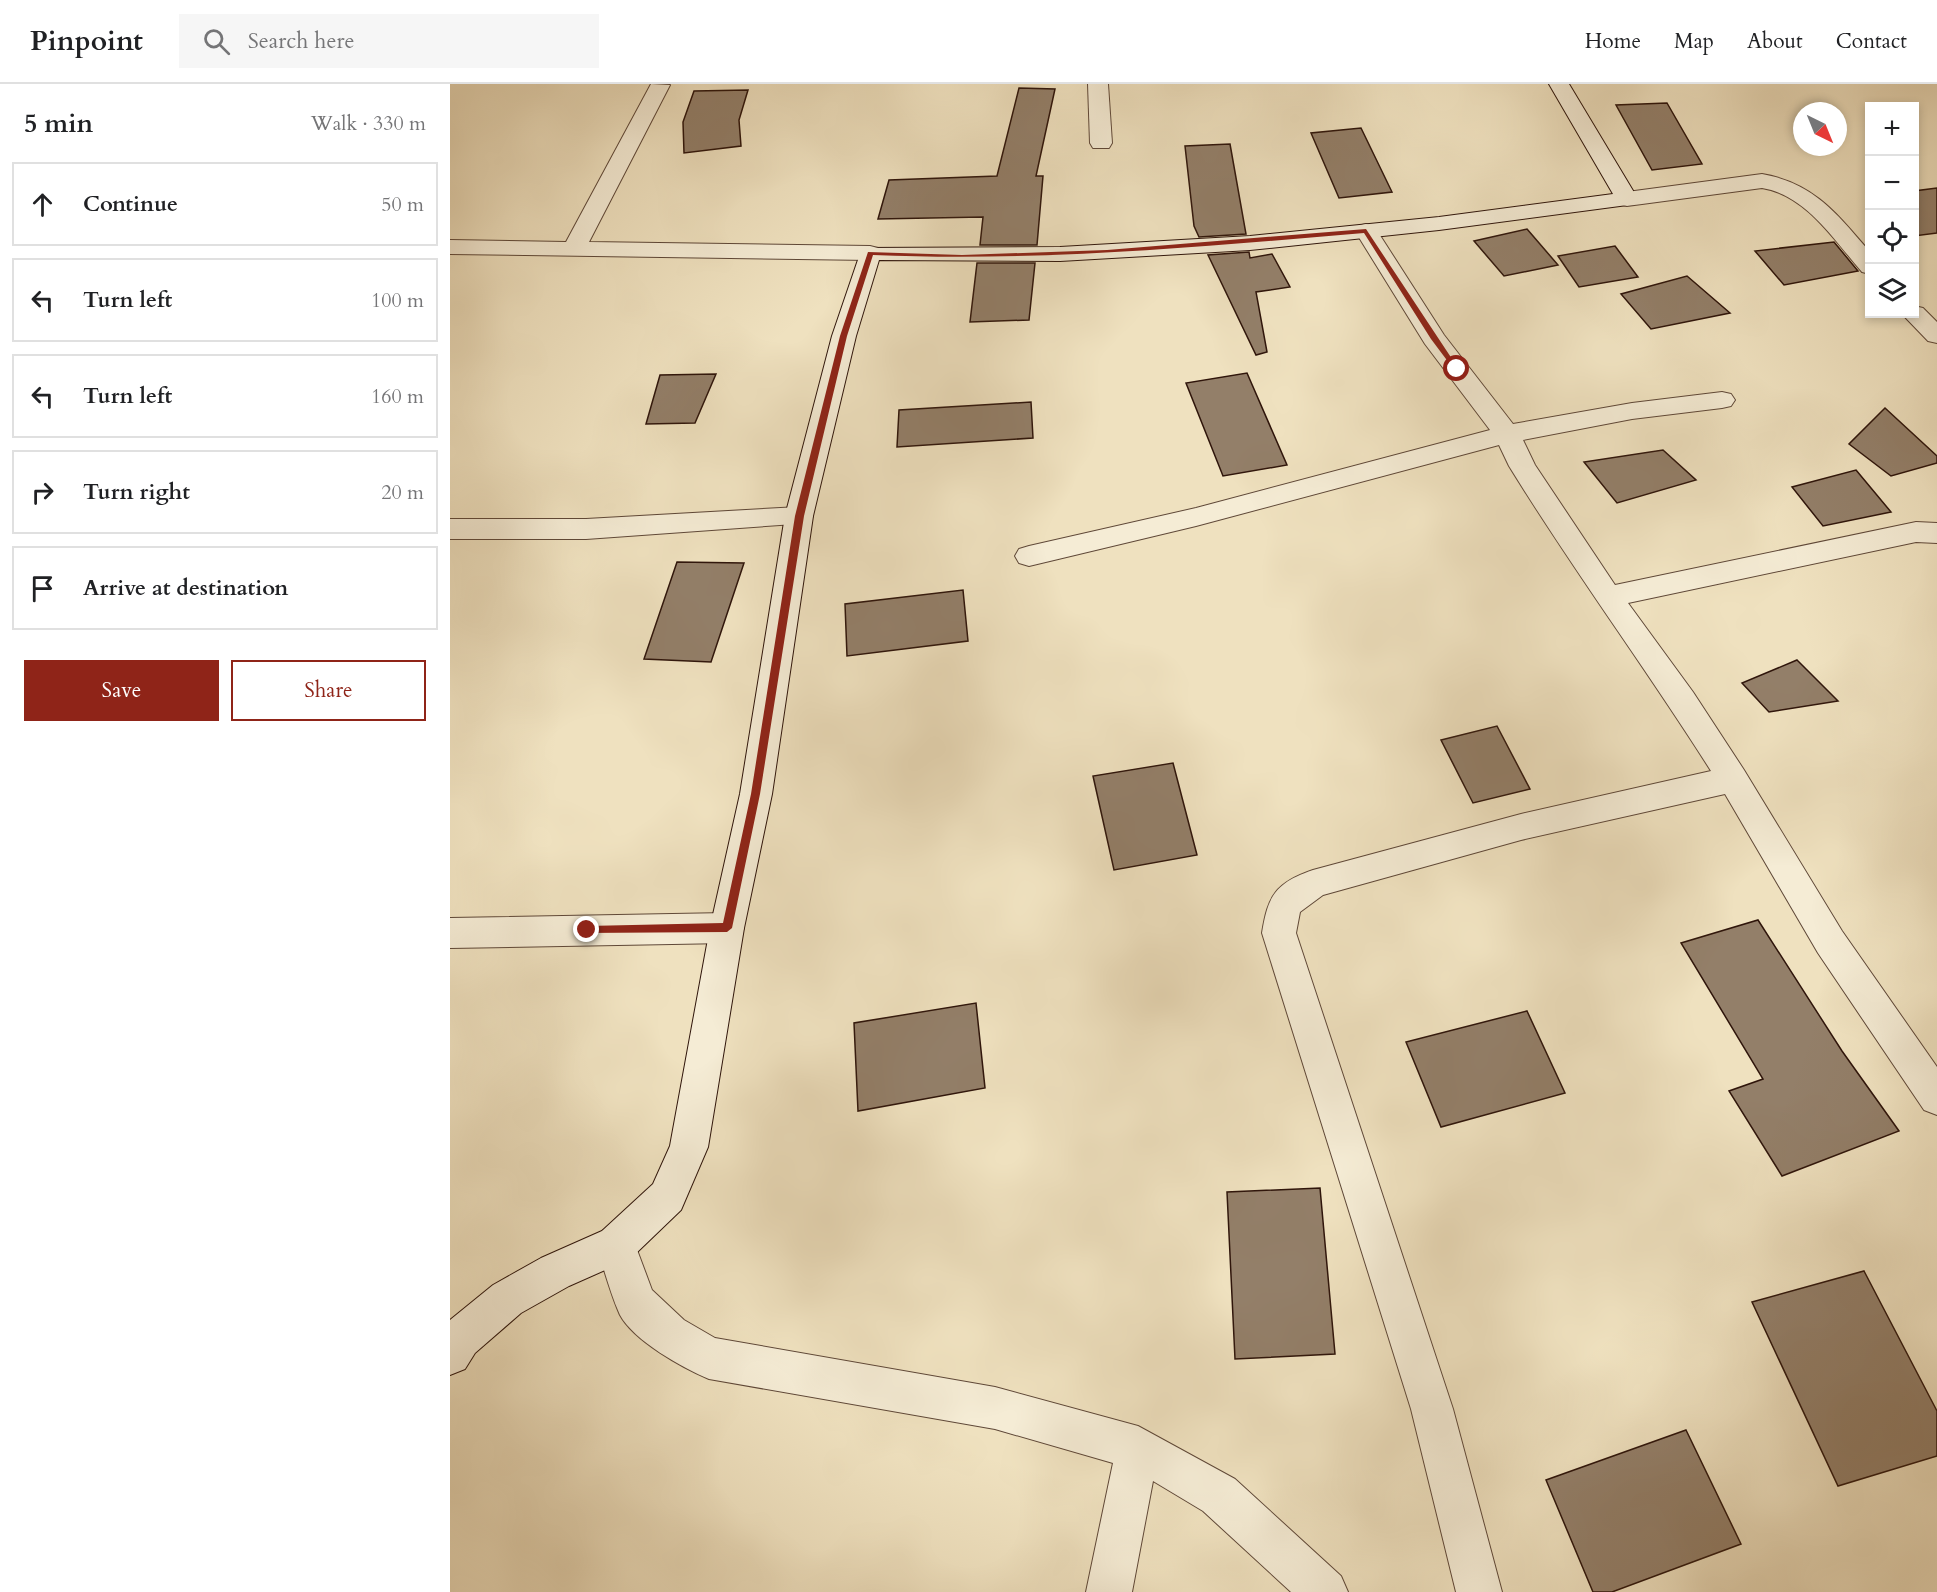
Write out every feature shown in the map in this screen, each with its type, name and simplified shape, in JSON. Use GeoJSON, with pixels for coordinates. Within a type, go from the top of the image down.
{"type":"FeatureCollection","features":[{"type":"Feature","properties":{"kind":"street"},"geometry":{"type":"LineString","coordinates":[[1098,84],[1101,143]]}},
{"type":"Feature","properties":{"kind":"street"},"geometry":{"type":"LineString","coordinates":[[1559,84],[1627,199]]}},
{"type":"Feature","properties":{"kind":"street"},"geometry":{"type":"LineString","coordinates":[[574,249],[660,85]]}},
{"type":"Feature","properties":{"kind":"street"},"geometry":{"type":"LineString","coordinates":[[450,247],[870,253],[962,257],[1107,252],[1366,231],[1762,181],[1782,184],[1795,190],[1821,214],[1866,264]]}},
{"type":"Feature","properties":{"kind":"street"},"geometry":{"type":"LineString","coordinates":[[1366,231],[1434,339],[1507,434],[1522,466],[1608,597],[1733,779],[1830,942],[1937,1098]]}},
{"type":"Feature","properties":{"kind":"street"},"geometry":{"type":"LineString","coordinates":[[450,1354],[460,1338],[507,1299],[555,1272],[616,1245],[667,1197],[689,1147],[727,928],[756,794],[800,516],[844,336],[870,253]]}},
{"type":"Feature","properties":{"kind":"street"},"geometry":{"type":"LineString","coordinates":[[1918,318],[1937,336]]}},
{"type":"Feature","properties":{"kind":"street"},"geometry":{"type":"LineString","coordinates":[[1029,556],[1196,517],[1507,434],[1632,411],[1722,400]]}},
{"type":"Feature","properties":{"kind":"street"},"geometry":{"type":"LineString","coordinates":[[450,529],[586,529],[800,516]]}},
{"type":"Feature","properties":{"kind":"street"},"geometry":{"type":"LineString","coordinates":[[1608,597],[1916,532],[1937,533]]}},
{"type":"Feature","properties":{"kind":"street"},"geometry":{"type":"LineString","coordinates":[[1479,1592],[1432,1409],[1279,933],[1284,904],[1313,884],[1521,827],[1733,779]]}},
{"type":"Feature","properties":{"kind":"street"},"geometry":{"type":"LineString","coordinates":[[450,933],[727,928]]}},
{"type":"Feature","properties":{"kind":"street"},"geometry":{"type":"LineString","coordinates":[[616,1245],[636,1303],[669,1335],[709,1358],[995,1408],[1138,1448],[1220,1495],[1324,1592]]}},
{"type":"Feature","properties":{"kind":"street"},"geometry":{"type":"LineString","coordinates":[[1108,1592],[1138,1448]]}},
{"type":"Feature","properties":{"kind":"building"},"geometry":{"type":"Polygon","coordinates":[[[1019,88],[1055,89],[1036,176],[1043,176],[1037,245],[980,245],[983,217],[878,219],[889,180],[997,176],[1019,88]]]}},
{"type":"Feature","properties":{"kind":"building"},"geometry":{"type":"Polygon","coordinates":[[[748,90],[739,120],[741,146],[684,153],[683,122],[694,91],[748,90]]]}},
{"type":"Feature","properties":{"kind":"building"},"geometry":{"type":"Polygon","coordinates":[[[1667,103],[1702,164],[1652,170],[1616,105],[1667,103]]]}},
{"type":"Feature","properties":{"kind":"building"},"geometry":{"type":"Polygon","coordinates":[[[1361,128],[1392,192],[1339,198],[1311,133],[1361,128]]]}},
{"type":"Feature","properties":{"kind":"building"},"geometry":{"type":"Polygon","coordinates":[[[1230,144],[1246,234],[1199,237],[1194,226],[1185,146],[1230,144]]]}},
{"type":"Feature","properties":{"kind":"building"},"geometry":{"type":"Polygon","coordinates":[[[1937,188],[1937,233],[1919,235],[1919,190],[1937,188]]]}},
{"type":"Feature","properties":{"kind":"building"},"geometry":{"type":"Polygon","coordinates":[[[1527,229],[1558,265],[1504,276],[1474,241],[1527,229]]]}},
{"type":"Feature","properties":{"kind":"building"},"geometry":{"type":"Polygon","coordinates":[[[1834,242],[1858,271],[1784,285],[1755,251],[1834,242]]]}},
{"type":"Feature","properties":{"kind":"building"},"geometry":{"type":"Polygon","coordinates":[[[1615,246],[1638,277],[1579,287],[1558,256],[1615,246]]]}},
{"type":"Feature","properties":{"kind":"building"},"geometry":{"type":"Polygon","coordinates":[[[1249,252],[1250,258],[1272,254],[1290,287],[1256,292],[1267,352],[1256,355],[1208,255],[1249,252]]]}},
{"type":"Feature","properties":{"kind":"building"},"geometry":{"type":"Polygon","coordinates":[[[977,263],[1035,263],[1029,320],[970,322],[977,263]]]}},
{"type":"Feature","properties":{"kind":"building"},"geometry":{"type":"Polygon","coordinates":[[[1687,276],[1730,313],[1651,329],[1621,294],[1687,276]]]}},
{"type":"Feature","properties":{"kind":"building"},"geometry":{"type":"Polygon","coordinates":[[[1247,373],[1287,465],[1223,476],[1186,383],[1247,373]]]}},
{"type":"Feature","properties":{"kind":"building"},"geometry":{"type":"Polygon","coordinates":[[[716,374],[695,423],[646,424],[660,375],[716,374]]]}},
{"type":"Feature","properties":{"kind":"building"},"geometry":{"type":"Polygon","coordinates":[[[1031,402],[1033,438],[897,447],[899,410],[1031,402]]]}},
{"type":"Feature","properties":{"kind":"building"},"geometry":{"type":"Polygon","coordinates":[[[1885,408],[1937,456],[1937,463],[1891,476],[1849,444],[1885,408]]]}},
{"type":"Feature","properties":{"kind":"building"},"geometry":{"type":"Polygon","coordinates":[[[1663,450],[1696,480],[1617,503],[1584,462],[1663,450]]]}},
{"type":"Feature","properties":{"kind":"building"},"geometry":{"type":"Polygon","coordinates":[[[1856,470],[1891,512],[1823,526],[1792,487],[1856,470]]]}},
{"type":"Feature","properties":{"kind":"building"},"geometry":{"type":"Polygon","coordinates":[[[677,562],[744,563],[711,662],[644,659],[677,562]]]}},
{"type":"Feature","properties":{"kind":"building"},"geometry":{"type":"Polygon","coordinates":[[[963,590],[968,641],[847,656],[845,604],[963,590]]]}},
{"type":"Feature","properties":{"kind":"building"},"geometry":{"type":"Polygon","coordinates":[[[1797,660],[1838,701],[1769,712],[1742,683],[1797,660]]]}},
{"type":"Feature","properties":{"kind":"building"},"geometry":{"type":"Polygon","coordinates":[[[1497,726],[1530,789],[1473,803],[1441,740],[1497,726]]]}},
{"type":"Feature","properties":{"kind":"building"},"geometry":{"type":"Polygon","coordinates":[[[1173,763],[1197,855],[1114,870],[1093,776],[1173,763]]]}},
{"type":"Feature","properties":{"kind":"building"},"geometry":{"type":"Polygon","coordinates":[[[1758,920],[1842,1051],[1899,1131],[1782,1176],[1729,1091],[1763,1079],[1681,943],[1758,920]]]}},
{"type":"Feature","properties":{"kind":"building"},"geometry":{"type":"Polygon","coordinates":[[[976,1003],[985,1088],[858,1111],[854,1023],[976,1003]]]}},
{"type":"Feature","properties":{"kind":"building"},"geometry":{"type":"Polygon","coordinates":[[[1527,1011],[1565,1093],[1441,1127],[1406,1042],[1527,1011]]]}},
{"type":"Feature","properties":{"kind":"building"},"geometry":{"type":"Polygon","coordinates":[[[1320,1188],[1335,1354],[1235,1359],[1227,1192],[1320,1188]]]}},
{"type":"Feature","properties":{"kind":"building"},"geometry":{"type":"Polygon","coordinates":[[[1864,1271],[1937,1411],[1937,1456],[1838,1486],[1752,1302],[1864,1271]]]}},
{"type":"Feature","properties":{"kind":"building"},"geometry":{"type":"Polygon","coordinates":[[[1686,1430],[1741,1544],[1612,1592],[1593,1592],[1546,1480],[1686,1430]]]}},
{"type":"Feature","properties":{"kind":"route"},"geometry":{"type":"LineString","coordinates":[[587,930],[727,928],[756,794],[784,602],[800,516],[844,336],[870,253],[962,257],[1107,252],[1366,231],[1434,339],[1457,369]]}}]}
